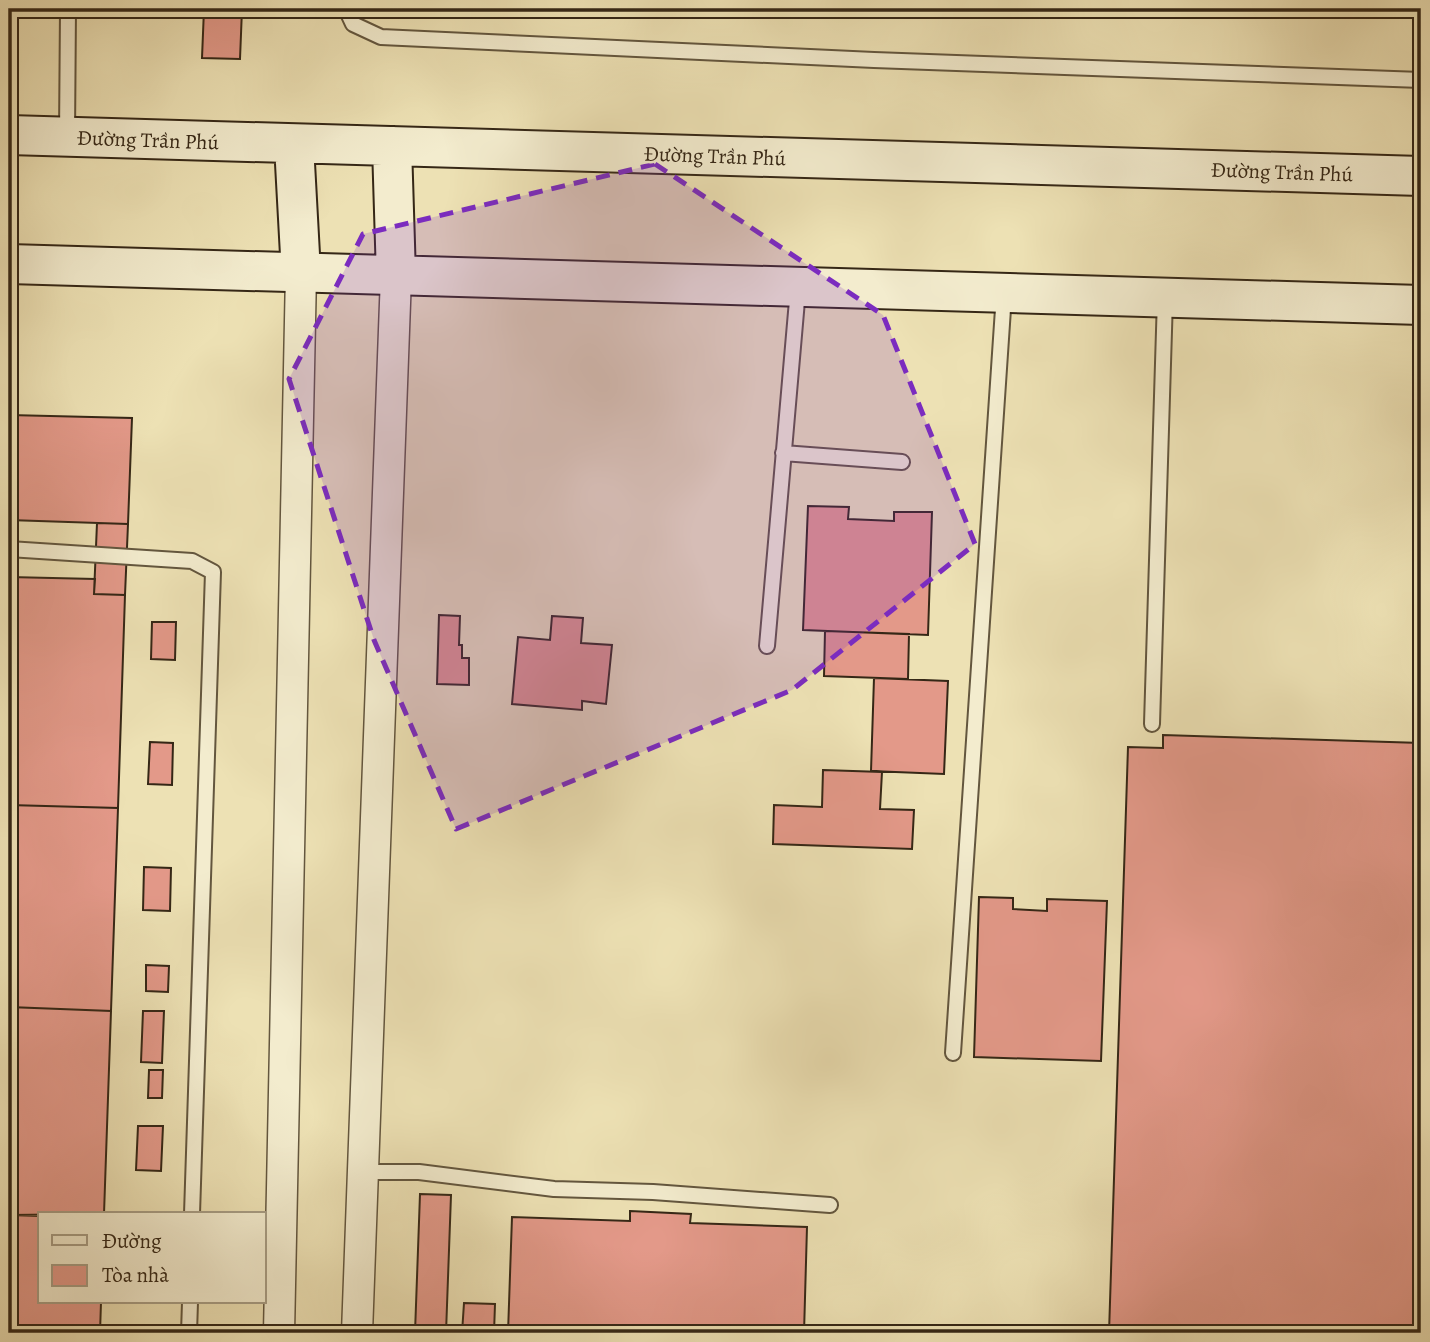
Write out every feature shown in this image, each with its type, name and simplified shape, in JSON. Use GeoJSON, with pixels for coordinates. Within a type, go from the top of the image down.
{"type":"FeatureCollection","features":[{"type":"Feature","properties":{"kind":"main road","name":"Đường Trần Phú"},"geometry":{"type":"LineString","coordinates":[[9,135],[1421,176]]}},
{"type":"Feature","properties":{"kind":"main road"},"geometry":{"type":"LineString","coordinates":[[294,145],[300,273]]}},
{"type":"Feature","properties":{"kind":"main road"},"geometry":{"type":"LineString","coordinates":[[392,146],[396,276]]}},
{"type":"Feature","properties":{"kind":"main road"},"geometry":{"type":"LineString","coordinates":[[9,264],[1421,305]]}},
{"type":"Feature","properties":{"kind":"street"},"geometry":{"type":"LineString","coordinates":[[279,1333],[300,273]]}},
{"type":"Feature","properties":{"kind":"street"},"geometry":{"type":"LineString","coordinates":[[357,1333],[396,276]]}},
{"type":"Feature","properties":{"kind":"lane"},"geometry":{"type":"LineString","coordinates":[[67,137],[68,9]]}},
{"type":"Feature","properties":{"kind":"lane"},"geometry":{"type":"LineString","coordinates":[[346,9],[353,24],[381,37],[874,60],[1421,80]]}},
{"type":"Feature","properties":{"kind":"lane"},"geometry":{"type":"LineString","coordinates":[[766,646],[798,287]]}},
{"type":"Feature","properties":{"kind":"lane"},"geometry":{"type":"LineString","coordinates":[[953,1053],[1004,293]]}},
{"type":"Feature","properties":{"kind":"lane"},"geometry":{"type":"LineString","coordinates":[[1152,724],[1165,298]]}},
{"type":"Feature","properties":{"kind":"lane"},"geometry":{"type":"LineString","coordinates":[[783,453],[902,463]]}},
{"type":"Feature","properties":{"kind":"lane"},"geometry":{"type":"LineString","coordinates":[[9,549],[192,561],[213,572],[192,1212]]}},
{"type":"Feature","properties":{"kind":"lane"},"geometry":{"type":"LineString","coordinates":[[361,1172],[419,1172],[554,1189],[653,1192],[830,1205]]}},
{"type":"Feature","properties":{"kind":"lane"},"geometry":{"type":"LineString","coordinates":[[189,1333],[190,1304]]}},
{"type":"Feature","properties":{"kind":"highlighted area"},"geometry":{"type":"Polygon","coordinates":[[[655,164],[883,315],[975,544],[792,690],[456,829],[374,640],[289,379],[363,234],[655,164]]]}},
{"type":"Feature","properties":{"kind":"building"},"geometry":{"type":"Polygon","coordinates":[[[204,9],[242,9],[240,59],[202,58],[204,9]]]}},
{"type":"Feature","properties":{"kind":"building"},"geometry":{"type":"Polygon","coordinates":[[[9,415],[132,418],[128,524],[9,520],[9,415]]]}},
{"type":"Feature","properties":{"kind":"building"},"geometry":{"type":"Polygon","coordinates":[[[808,506],[849,507],[848,519],[894,521],[894,512],[932,512],[928,635],[803,630],[808,506]]]}},
{"type":"Feature","properties":{"kind":"building"},"geometry":{"type":"Polygon","coordinates":[[[97,523],[128,524],[125,595],[94,594],[97,523]]]}},
{"type":"Feature","properties":{"kind":"building"},"geometry":{"type":"Polygon","coordinates":[[[9,577],[95,579],[94,594],[125,595],[118,808],[9,805],[9,577]]]}},
{"type":"Feature","properties":{"kind":"building"},"geometry":{"type":"Polygon","coordinates":[[[439,615],[460,616],[459,645],[462,645],[462,658],[469,658],[469,685],[437,684],[439,615]]]}},
{"type":"Feature","properties":{"kind":"building"},"geometry":{"type":"Polygon","coordinates":[[[552,616],[583,618],[581,643],[612,645],[606,704],[582,701],[582,710],[512,704],[518,637],[550,640],[552,616]]]}},
{"type":"Feature","properties":{"kind":"building"},"geometry":{"type":"Polygon","coordinates":[[[152,622],[176,622],[175,660],[151,659],[152,622]]]}},
{"type":"Feature","properties":{"kind":"building"},"geometry":{"type":"Polygon","coordinates":[[[825,631],[909,634],[908,679],[824,676],[825,631]]]}},
{"type":"Feature","properties":{"kind":"building"},"geometry":{"type":"Polygon","coordinates":[[[874,678],[948,681],[944,774],[871,771],[874,678]]]}},
{"type":"Feature","properties":{"kind":"building"},"geometry":{"type":"Polygon","coordinates":[[[1163,735],[1421,743],[1421,1333],[1109,1333],[1128,747],[1163,748],[1163,735]]]}},
{"type":"Feature","properties":{"kind":"building"},"geometry":{"type":"Polygon","coordinates":[[[150,742],[173,743],[172,785],[148,784],[150,742]]]}},
{"type":"Feature","properties":{"kind":"building"},"geometry":{"type":"Polygon","coordinates":[[[823,770],[882,772],[880,809],[914,810],[912,849],[773,844],[774,805],[822,807],[823,770]]]}},
{"type":"Feature","properties":{"kind":"building"},"geometry":{"type":"Polygon","coordinates":[[[9,805],[118,808],[111,1011],[9,1007],[9,805]]]}},
{"type":"Feature","properties":{"kind":"building"},"geometry":{"type":"Polygon","coordinates":[[[144,867],[171,868],[170,911],[143,910],[144,867]]]}},
{"type":"Feature","properties":{"kind":"building"},"geometry":{"type":"Polygon","coordinates":[[[979,897],[1013,898],[1013,909],[1047,911],[1047,899],[1107,901],[1101,1061],[974,1057],[979,897]]]}},
{"type":"Feature","properties":{"kind":"building"},"geometry":{"type":"Polygon","coordinates":[[[146,965],[169,966],[168,992],[146,991],[146,965]]]}},
{"type":"Feature","properties":{"kind":"building"},"geometry":{"type":"Polygon","coordinates":[[[9,1007],[111,1011],[104,1212],[9,1215],[9,1007]]]}},
{"type":"Feature","properties":{"kind":"building"},"geometry":{"type":"Polygon","coordinates":[[[143,1011],[164,1011],[162,1063],[141,1062],[143,1011]]]}},
{"type":"Feature","properties":{"kind":"building"},"geometry":{"type":"Polygon","coordinates":[[[149,1070],[163,1070],[162,1098],[148,1098],[149,1070]]]}},
{"type":"Feature","properties":{"kind":"building"},"geometry":{"type":"Polygon","coordinates":[[[138,1126],[163,1126],[161,1171],[136,1170],[138,1126]]]}},
{"type":"Feature","properties":{"kind":"building"},"geometry":{"type":"Polygon","coordinates":[[[420,1194],[451,1195],[446,1333],[415,1333],[420,1194]]]}},
{"type":"Feature","properties":{"kind":"building"},"geometry":{"type":"Polygon","coordinates":[[[630,1211],[691,1214],[690,1223],[807,1227],[804,1333],[508,1333],[512,1217],[630,1221],[630,1211]]]}},
{"type":"Feature","properties":{"kind":"building"},"geometry":{"type":"Polygon","coordinates":[[[9,1215],[38,1216],[38,1304],[101,1304],[100,1333],[9,1333],[9,1215]]]}},
{"type":"Feature","properties":{"kind":"building"},"geometry":{"type":"Polygon","coordinates":[[[464,1303],[495,1304],[494,1333],[462,1333],[464,1303]]]}}]}
